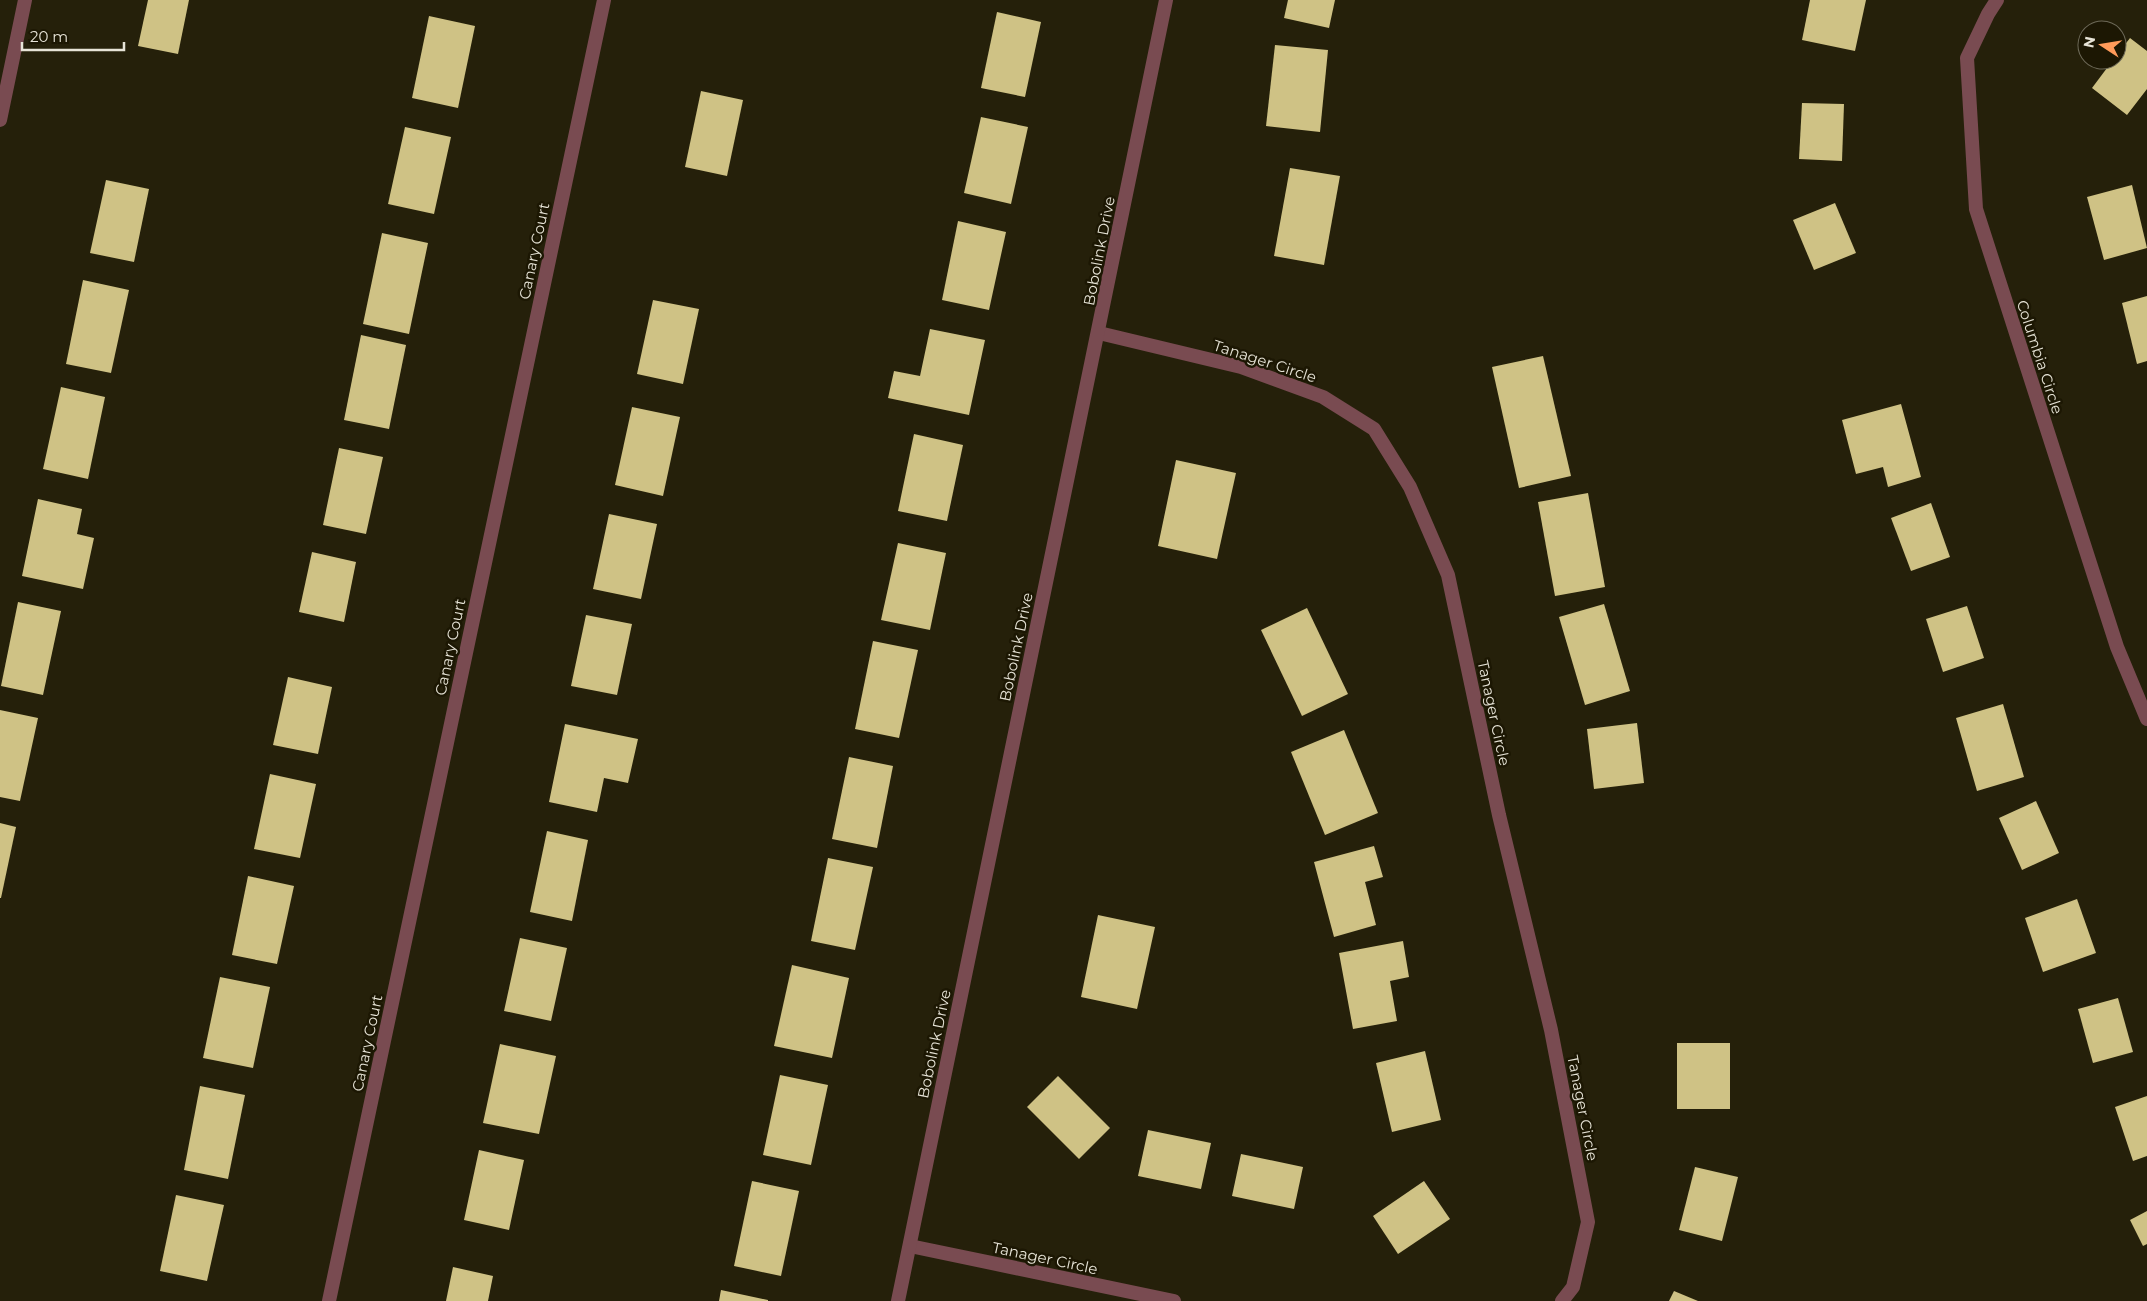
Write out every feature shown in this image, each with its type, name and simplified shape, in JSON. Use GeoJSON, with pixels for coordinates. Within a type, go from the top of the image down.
{"type":"FeatureCollection","features":[{"type":"Feature","properties":{"kind":"street"},"geometry":{"type":"LineString","coordinates":[[0,120],[25,0]]}},
{"type":"Feature","properties":{"kind":"street","name":"Canary Court"},"geometry":{"type":"LineString","coordinates":[[329,1301],[604,0]]}},
{"type":"Feature","properties":{"kind":"street","name":"Bobolink Drive"},"geometry":{"type":"LineString","coordinates":[[898,1301],[1166,0]]}},
{"type":"Feature","properties":{"kind":"street","name":"Columbia Circle"},"geometry":{"type":"LineString","coordinates":[[1997,0],[1988,14],[1967,58],[1976,209],[2117,647],[2147,718]]}},
{"type":"Feature","properties":{"kind":"street","name":"Tanager Circle"},"geometry":{"type":"LineString","coordinates":[[1098,333],[1241,368],[1322,397],[1374,429],[1410,487],[1448,575],[1499,815],[1551,1030],[1588,1222],[1573,1287],[1562,1301]]}},
{"type":"Feature","properties":{"kind":"street","name":"Tanager Circle"},"geometry":{"type":"LineString","coordinates":[[910,1246],[1174,1301]]}},
{"type":"Feature","properties":{"kind":"building"},"geometry":{"type":"Polygon","coordinates":[[[148,0],[189,0],[178,54],[138,46],[148,0]]]}},
{"type":"Feature","properties":{"kind":"building"},"geometry":{"type":"Polygon","coordinates":[[[1288,0],[1335,0],[1329,28],[1284,18],[1288,0]]]}},
{"type":"Feature","properties":{"kind":"building"},"geometry":{"type":"Polygon","coordinates":[[[1810,0],[1866,0],[1855,51],[1802,40],[1810,0]]]}},
{"type":"Feature","properties":{"kind":"building"},"geometry":{"type":"Polygon","coordinates":[[[997,12],[1041,22],[1025,97],[981,88],[997,12]]]}},
{"type":"Feature","properties":{"kind":"building"},"geometry":{"type":"Polygon","coordinates":[[[429,16],[475,26],[458,108],[412,98],[429,16]]]}},
{"type":"Feature","properties":{"kind":"building"},"geometry":{"type":"Polygon","coordinates":[[[2130,38],[2147,51],[2147,89],[2127,115],[2092,88],[2106,70],[2127,70],[2127,42],[2130,38]]]}},
{"type":"Feature","properties":{"kind":"building"},"geometry":{"type":"Polygon","coordinates":[[[1275,45],[1328,50],[1320,132],[1266,126],[1275,45]]]}},
{"type":"Feature","properties":{"kind":"building"},"geometry":{"type":"Polygon","coordinates":[[[701,91],[743,100],[727,176],[685,167],[701,91]]]}},
{"type":"Feature","properties":{"kind":"building"},"geometry":{"type":"Polygon","coordinates":[[[1802,103],[1844,104],[1842,161],[1799,159],[1802,103]]]}},
{"type":"Feature","properties":{"kind":"building"},"geometry":{"type":"Polygon","coordinates":[[[981,117],[1028,127],[1011,204],[964,193],[981,117]]]}},
{"type":"Feature","properties":{"kind":"building"},"geometry":{"type":"Polygon","coordinates":[[[405,127],[451,137],[434,214],[388,204],[405,127]]]}},
{"type":"Feature","properties":{"kind":"building"},"geometry":{"type":"Polygon","coordinates":[[[1290,168],[1340,176],[1324,265],[1274,256],[1290,168]]]}},
{"type":"Feature","properties":{"kind":"building"},"geometry":{"type":"Polygon","coordinates":[[[106,180],[149,189],[134,262],[90,253],[106,180]]]}},
{"type":"Feature","properties":{"kind":"building"},"geometry":{"type":"Polygon","coordinates":[[[2132,185],[2147,248],[2104,260],[2087,197],[2132,185]]]}},
{"type":"Feature","properties":{"kind":"building"},"geometry":{"type":"Polygon","coordinates":[[[1835,203],[1856,253],[1814,270],[1793,220],[1835,203]]]}},
{"type":"Feature","properties":{"kind":"building"},"geometry":{"type":"Polygon","coordinates":[[[958,221],[1006,232],[989,310],[942,300],[958,221]]]}},
{"type":"Feature","properties":{"kind":"building"},"geometry":{"type":"Polygon","coordinates":[[[382,233],[428,243],[409,334],[363,324],[382,233]]]}},
{"type":"Feature","properties":{"kind":"building"},"geometry":{"type":"Polygon","coordinates":[[[83,280],[129,290],[111,373],[66,364],[83,280]]]}},
{"type":"Feature","properties":{"kind":"building"},"geometry":{"type":"Polygon","coordinates":[[[2147,296],[2147,361],[2137,364],[2122,303],[2147,296]]]}},
{"type":"Feature","properties":{"kind":"building"},"geometry":{"type":"Polygon","coordinates":[[[653,300],[699,309],[683,384],[637,374],[653,300]]]}},
{"type":"Feature","properties":{"kind":"building"},"geometry":{"type":"Polygon","coordinates":[[[930,329],[985,340],[969,415],[888,398],[894,371],[920,376],[930,329]]]}},
{"type":"Feature","properties":{"kind":"building"},"geometry":{"type":"Polygon","coordinates":[[[361,335],[406,345],[389,429],[344,420],[361,335]]]}},
{"type":"Feature","properties":{"kind":"building"},"geometry":{"type":"Polygon","coordinates":[[[1543,356],[1571,476],[1519,488],[1492,367],[1543,356]]]}},
{"type":"Feature","properties":{"kind":"building"},"geometry":{"type":"Polygon","coordinates":[[[61,387],[105,397],[88,479],[43,469],[61,387]]]}},
{"type":"Feature","properties":{"kind":"building"},"geometry":{"type":"Polygon","coordinates":[[[1901,404],[1921,477],[1888,487],[1883,467],[1856,474],[1842,420],[1901,404]]]}},
{"type":"Feature","properties":{"kind":"building"},"geometry":{"type":"Polygon","coordinates":[[[632,407],[680,417],[663,496],[615,485],[632,407]]]}},
{"type":"Feature","properties":{"kind":"building"},"geometry":{"type":"Polygon","coordinates":[[[914,434],[963,445],[947,521],[898,511],[914,434]]]}},
{"type":"Feature","properties":{"kind":"building"},"geometry":{"type":"Polygon","coordinates":[[[339,448],[383,457],[366,534],[323,525],[339,448]]]}},
{"type":"Feature","properties":{"kind":"building"},"geometry":{"type":"Polygon","coordinates":[[[1176,460],[1236,473],[1217,559],[1158,546],[1176,460]]]}},
{"type":"Feature","properties":{"kind":"building"},"geometry":{"type":"Polygon","coordinates":[[[1588,493],[1605,587],[1555,596],[1538,502],[1588,493]]]}},
{"type":"Feature","properties":{"kind":"building"},"geometry":{"type":"Polygon","coordinates":[[[38,499],[82,509],[77,534],[94,538],[83,589],[22,576],[38,499]]]}},
{"type":"Feature","properties":{"kind":"building"},"geometry":{"type":"Polygon","coordinates":[[[1931,503],[1950,557],[1911,571],[1891,518],[1931,503]]]}},
{"type":"Feature","properties":{"kind":"building"},"geometry":{"type":"Polygon","coordinates":[[[609,514],[657,524],[641,599],[593,589],[609,514]]]}},
{"type":"Feature","properties":{"kind":"building"},"geometry":{"type":"Polygon","coordinates":[[[898,543],[946,553],[930,630],[881,620],[898,543]]]}},
{"type":"Feature","properties":{"kind":"building"},"geometry":{"type":"Polygon","coordinates":[[[312,552],[356,562],[344,622],[299,612],[312,552]]]}},
{"type":"Feature","properties":{"kind":"building"},"geometry":{"type":"Polygon","coordinates":[[[18,602],[61,611],[43,695],[1,686],[18,602]]]}},
{"type":"Feature","properties":{"kind":"building"},"geometry":{"type":"Polygon","coordinates":[[[1604,604],[1630,691],[1585,705],[1559,617],[1604,604]]]}},
{"type":"Feature","properties":{"kind":"building"},"geometry":{"type":"Polygon","coordinates":[[[1967,606],[1984,658],[1943,672],[1926,619],[1967,606]]]}},
{"type":"Feature","properties":{"kind":"building"},"geometry":{"type":"Polygon","coordinates":[[[1307,608],[1348,694],[1302,716],[1261,630],[1307,608]]]}},
{"type":"Feature","properties":{"kind":"building"},"geometry":{"type":"Polygon","coordinates":[[[586,615],[632,624],[617,695],[571,686],[586,615]]]}},
{"type":"Feature","properties":{"kind":"building"},"geometry":{"type":"Polygon","coordinates":[[[873,641],[918,650],[899,738],[855,729],[873,641]]]}},
{"type":"Feature","properties":{"kind":"building"},"geometry":{"type":"Polygon","coordinates":[[[288,677],[332,687],[318,754],[273,745],[288,677]]]}},
{"type":"Feature","properties":{"kind":"building"},"geometry":{"type":"Polygon","coordinates":[[[2003,704],[2024,777],[1977,791],[1956,718],[2003,704]]]}},
{"type":"Feature","properties":{"kind":"building"},"geometry":{"type":"Polygon","coordinates":[[[0,710],[38,718],[20,801],[0,797],[0,710]]]}},
{"type":"Feature","properties":{"kind":"building"},"geometry":{"type":"Polygon","coordinates":[[[1637,723],[1644,783],[1594,789],[1587,729],[1637,723]]]}},
{"type":"Feature","properties":{"kind":"building"},"geometry":{"type":"Polygon","coordinates":[[[565,724],[638,739],[628,783],[604,778],[597,812],[549,802],[565,724]]]}},
{"type":"Feature","properties":{"kind":"building"},"geometry":{"type":"Polygon","coordinates":[[[1344,730],[1378,813],[1325,835],[1291,752],[1344,730]]]}},
{"type":"Feature","properties":{"kind":"building"},"geometry":{"type":"Polygon","coordinates":[[[849,757],[893,766],[877,848],[832,839],[849,757]]]}},
{"type":"Feature","properties":{"kind":"building"},"geometry":{"type":"Polygon","coordinates":[[[270,774],[316,784],[300,858],[254,849],[270,774]]]}},
{"type":"Feature","properties":{"kind":"building"},"geometry":{"type":"Polygon","coordinates":[[[2036,801],[2059,853],[2022,870],[1999,818],[2036,801]]]}},
{"type":"Feature","properties":{"kind":"building"},"geometry":{"type":"Polygon","coordinates":[[[0,823],[16,827],[1,898],[0,898],[0,823]]]}},
{"type":"Feature","properties":{"kind":"building"},"geometry":{"type":"Polygon","coordinates":[[[547,831],[588,840],[572,921],[530,912],[547,831]]]}},
{"type":"Feature","properties":{"kind":"building"},"geometry":{"type":"Polygon","coordinates":[[[1374,846],[1383,877],[1365,882],[1376,925],[1334,937],[1314,862],[1374,846]]]}},
{"type":"Feature","properties":{"kind":"building"},"geometry":{"type":"Polygon","coordinates":[[[828,858],[873,867],[855,950],[811,941],[828,858]]]}},
{"type":"Feature","properties":{"kind":"building"},"geometry":{"type":"Polygon","coordinates":[[[248,876],[294,886],[277,964],[232,955],[248,876]]]}},
{"type":"Feature","properties":{"kind":"building"},"geometry":{"type":"Polygon","coordinates":[[[2077,899],[2096,953],[2043,972],[2025,918],[2077,899]]]}},
{"type":"Feature","properties":{"kind":"building"},"geometry":{"type":"Polygon","coordinates":[[[1098,915],[1155,927],[1137,1009],[1081,997],[1098,915]]]}},
{"type":"Feature","properties":{"kind":"building"},"geometry":{"type":"Polygon","coordinates":[[[520,938],[567,948],[551,1021],[504,1011],[520,938]]]}},
{"type":"Feature","properties":{"kind":"building"},"geometry":{"type":"Polygon","coordinates":[[[1403,941],[1409,977],[1390,981],[1397,1021],[1353,1029],[1339,953],[1403,941]]]}},
{"type":"Feature","properties":{"kind":"building"},"geometry":{"type":"Polygon","coordinates":[[[792,965],[849,978],[832,1058],[774,1046],[792,965]]]}},
{"type":"Feature","properties":{"kind":"building"},"geometry":{"type":"Polygon","coordinates":[[[220,977],[270,987],[253,1068],[203,1058],[220,977]]]}},
{"type":"Feature","properties":{"kind":"building"},"geometry":{"type":"Polygon","coordinates":[[[2118,998],[2133,1052],[2093,1063],[2078,1009],[2118,998]]]}},
{"type":"Feature","properties":{"kind":"building"},"geometry":{"type":"Polygon","coordinates":[[[1677,1043],[1730,1043],[1730,1109],[1677,1109],[1677,1043]]]}},
{"type":"Feature","properties":{"kind":"building"},"geometry":{"type":"Polygon","coordinates":[[[500,1044],[556,1056],[539,1134],[483,1123],[500,1044]]]}},
{"type":"Feature","properties":{"kind":"building"},"geometry":{"type":"Polygon","coordinates":[[[1425,1051],[1441,1120],[1392,1132],[1376,1063],[1425,1051]]]}},
{"type":"Feature","properties":{"kind":"building"},"geometry":{"type":"Polygon","coordinates":[[[780,1075],[828,1085],[811,1165],[763,1155],[780,1075]]]}},
{"type":"Feature","properties":{"kind":"building"},"geometry":{"type":"Polygon","coordinates":[[[1058,1076],[1110,1128],[1079,1159],[1027,1107],[1058,1076]]]}},
{"type":"Feature","properties":{"kind":"building"},"geometry":{"type":"Polygon","coordinates":[[[200,1086],[245,1095],[228,1179],[184,1170],[200,1086]]]}},
{"type":"Feature","properties":{"kind":"building"},"geometry":{"type":"Polygon","coordinates":[[[2147,1096],[2147,1156],[2133,1161],[2115,1107],[2147,1096]]]}},
{"type":"Feature","properties":{"kind":"building"},"geometry":{"type":"Polygon","coordinates":[[[1148,1130],[1211,1143],[1201,1189],[1138,1176],[1148,1130]]]}},
{"type":"Feature","properties":{"kind":"building"},"geometry":{"type":"Polygon","coordinates":[[[479,1150],[524,1160],[509,1230],[464,1220],[479,1150]]]}},
{"type":"Feature","properties":{"kind":"building"},"geometry":{"type":"Polygon","coordinates":[[[1241,1154],[1303,1167],[1294,1209],[1232,1196],[1241,1154]]]}},
{"type":"Feature","properties":{"kind":"building"},"geometry":{"type":"Polygon","coordinates":[[[1695,1167],[1738,1177],[1722,1241],[1679,1230],[1695,1167]]]}},
{"type":"Feature","properties":{"kind":"building"},"geometry":{"type":"Polygon","coordinates":[[[752,1181],[799,1191],[781,1276],[734,1266],[752,1181]]]}},
{"type":"Feature","properties":{"kind":"building"},"geometry":{"type":"Polygon","coordinates":[[[1424,1181],[1450,1219],[1398,1254],[1373,1216],[1424,1181]]]}},
{"type":"Feature","properties":{"kind":"building"},"geometry":{"type":"Polygon","coordinates":[[[176,1195],[224,1205],[207,1281],[160,1271],[176,1195]]]}},
{"type":"Feature","properties":{"kind":"building"},"geometry":{"type":"Polygon","coordinates":[[[2147,1211],[2147,1244],[2143,1246],[2130,1220],[2147,1211]]]}},
{"type":"Feature","properties":{"kind":"building"},"geometry":{"type":"Polygon","coordinates":[[[453,1267],[493,1276],[488,1301],[446,1301],[453,1267]]]}},
{"type":"Feature","properties":{"kind":"building"},"geometry":{"type":"Polygon","coordinates":[[[721,1290],[768,1300],[768,1301],[719,1301],[721,1290]]]}},
{"type":"Feature","properties":{"kind":"building"},"geometry":{"type":"Polygon","coordinates":[[[1674,1291],[1698,1301],[1669,1301],[1674,1291]]]}}]}
